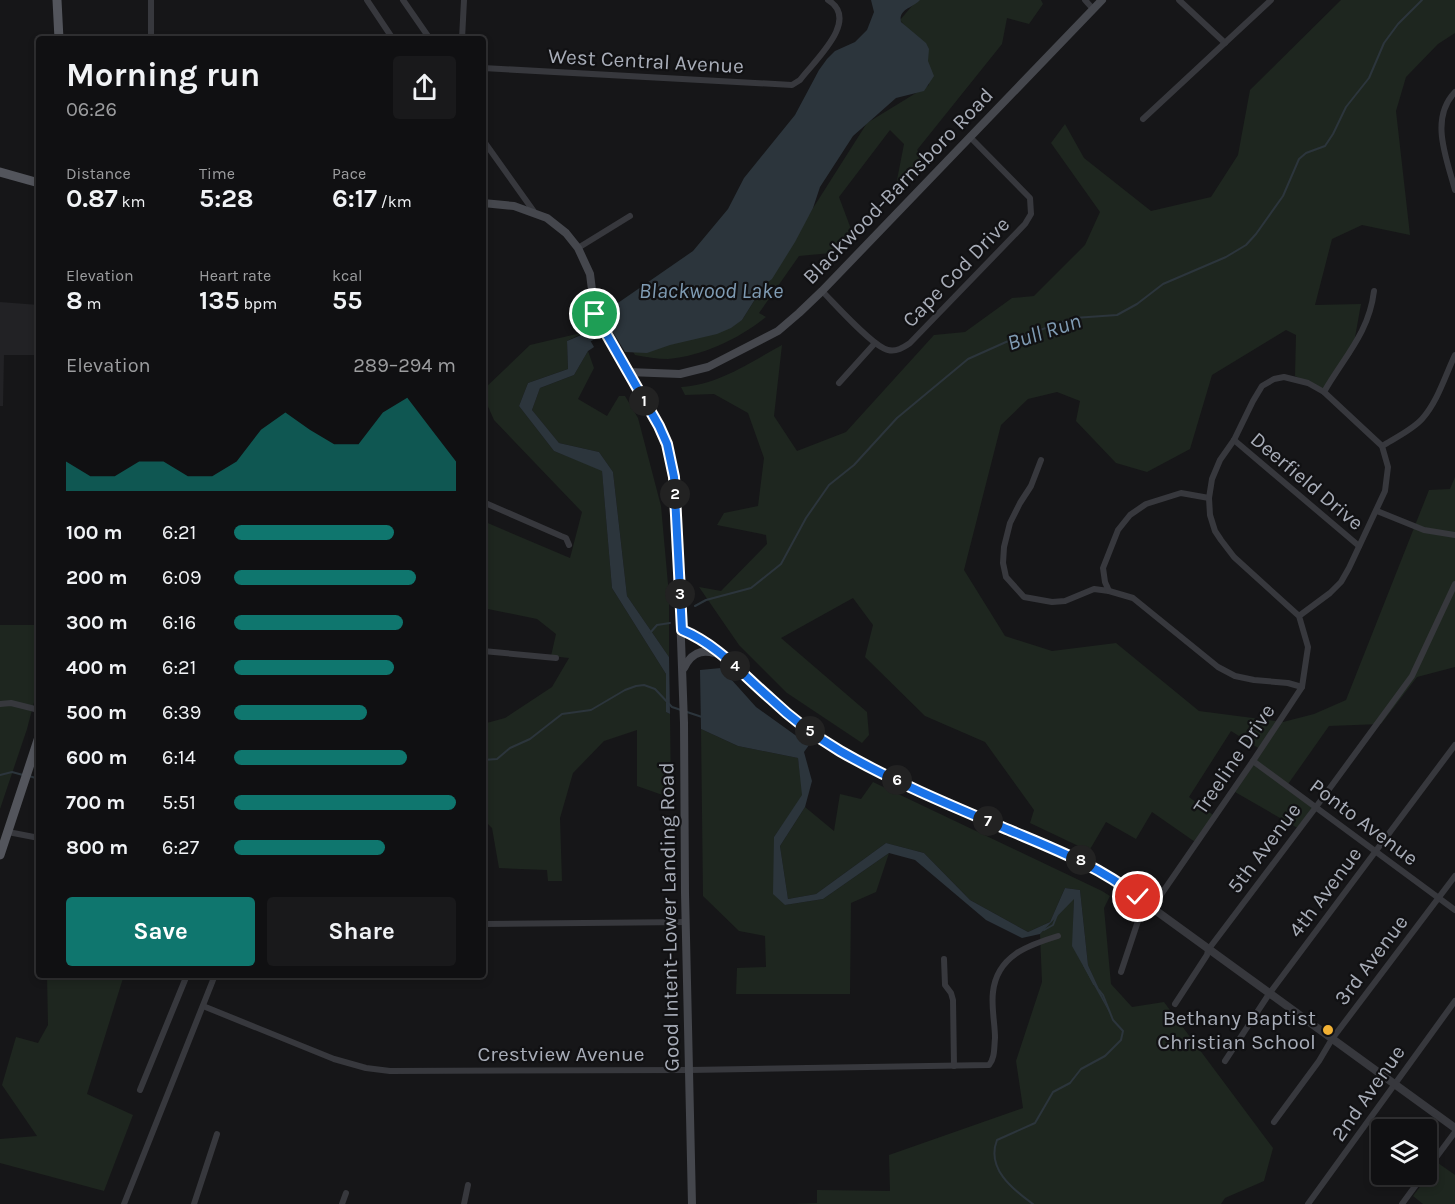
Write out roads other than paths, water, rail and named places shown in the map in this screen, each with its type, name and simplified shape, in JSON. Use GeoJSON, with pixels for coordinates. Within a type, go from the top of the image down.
{"type":"FeatureCollection","features":[{"type":"Feature","properties":{"kind":"main road"},"geometry":{"type":"LineString","coordinates":[[57,0],[59,36]]}},
{"type":"Feature","properties":{"kind":"main road","name":"Blackwood-Barnsboro Road"},"geometry":{"type":"LineString","coordinates":[[628,372],[680,374],[708,367],[778,331],[822,291],[1102,0]]}},
{"type":"Feature","properties":{"kind":"main road"},"geometry":{"type":"LineString","coordinates":[[0,172],[36,182]]}},
{"type":"Feature","properties":{"kind":"main road","name":"Good Intent-Lower Landing Road"},"geometry":{"type":"LineString","coordinates":[[486,203],[507,204],[535,213],[557,225],[578,248],[589,269],[593,307],[598,320],[659,426],[671,459],[674,477],[682,630],[692,1204]]}},
{"type":"Feature","properties":{"kind":"main road"},"geometry":{"type":"LineString","coordinates":[[683,675],[689,659],[697,652],[710,651],[724,656]]}},
{"type":"Feature","properties":{"kind":"main road"},"geometry":{"type":"LineString","coordinates":[[0,855],[36,746]]}},
{"type":"Feature","properties":{"kind":"street"},"geometry":{"type":"LineString","coordinates":[[151,0],[151,36]]}},
{"type":"Feature","properties":{"kind":"street"},"geometry":{"type":"LineString","coordinates":[[367,0],[391,36]]}},
{"type":"Feature","properties":{"kind":"street"},"geometry":{"type":"LineString","coordinates":[[403,0],[428,36]]}},
{"type":"Feature","properties":{"kind":"street"},"geometry":{"type":"LineString","coordinates":[[462,36],[464,0]]}},
{"type":"Feature","properties":{"kind":"street","name":"West Central Avenue"},"geometry":{"type":"LineString","coordinates":[[486,68],[787,86],[796,83],[803,75],[840,25],[841,16],[837,8],[828,0]]}},
{"type":"Feature","properties":{"kind":"street"},"geometry":{"type":"LineString","coordinates":[[1085,0],[1093,9]]}},
{"type":"Feature","properties":{"kind":"street"},"geometry":{"type":"LineString","coordinates":[[1179,0],[1225,43]]}},
{"type":"Feature","properties":{"kind":"street"},"geometry":{"type":"LineString","coordinates":[[1143,119],[1271,0]]}},
{"type":"Feature","properties":{"kind":"street"},"geometry":{"type":"LineString","coordinates":[[1455,92],[1448,99],[1441,132],[1442,149],[1449,164],[1455,190]]}},
{"type":"Feature","properties":{"kind":"street","name":"Cape Cod Drive"},"geometry":{"type":"LineString","coordinates":[[875,343],[892,351],[910,343],[1025,224],[1031,214],[1032,203],[1027,193],[970,137]]}},
{"type":"Feature","properties":{"kind":"street"},"geometry":{"type":"LineString","coordinates":[[486,144],[535,213]]}},
{"type":"Feature","properties":{"kind":"street"},"geometry":{"type":"LineString","coordinates":[[578,248],[630,216]]}},
{"type":"Feature","properties":{"kind":"street"},"geometry":{"type":"LineString","coordinates":[[822,291],[875,343],[839,383]]}},
{"type":"Feature","properties":{"kind":"street"},"geometry":{"type":"LineString","coordinates":[[1323,392],[1364,330],[1374,291]]}},
{"type":"Feature","properties":{"kind":"street"},"geometry":{"type":"LineString","coordinates":[[1382,446],[1421,420],[1432,406],[1455,355]]}},
{"type":"Feature","properties":{"kind":"street"},"geometry":{"type":"LineString","coordinates":[[1284,377],[1308,383],[1323,392],[1382,446],[1388,467],[1388,477],[1377,511],[1355,559],[1341,582],[1299,616],[1234,557],[1215,531],[1210,515],[1209,498],[1216,470],[1262,386],[1274,379],[1284,377]]}},
{"type":"Feature","properties":{"kind":"street","name":"Deerfield Drive"},"geometry":{"type":"LineString","coordinates":[[1234,440],[1359,546]]}},
{"type":"Feature","properties":{"kind":"street"},"geometry":{"type":"LineString","coordinates":[[1041,460],[1031,486],[1010,523],[1004,547],[1003,563],[1006,577],[1024,597],[1052,602],[1065,601],[1094,589],[1133,598],[1148,608],[1194,649],[1218,667],[1235,676],[1254,680],[1288,682],[1302,687]]}},
{"type":"Feature","properties":{"kind":"street"},"geometry":{"type":"LineString","coordinates":[[1109,591],[1103,568],[1118,530],[1130,515],[1146,504],[1181,494],[1209,498]]}},
{"type":"Feature","properties":{"kind":"street"},"geometry":{"type":"LineString","coordinates":[[486,503],[566,538],[569,545]]}},
{"type":"Feature","properties":{"kind":"street"},"geometry":{"type":"LineString","coordinates":[[1377,511],[1424,531],[1455,535]]}},
{"type":"Feature","properties":{"kind":"street","name":"5th Avenue"},"geometry":{"type":"LineString","coordinates":[[1175,1004],[1208,950],[1317,807],[1412,676],[1455,584]]}},
{"type":"Feature","properties":{"kind":"street","name":"Treeline Drive"},"geometry":{"type":"LineString","coordinates":[[1121,972],[1140,915],[1151,909],[1302,687],[1308,647],[1299,616]]}},
{"type":"Feature","properties":{"kind":"street"},"geometry":{"type":"LineString","coordinates":[[682,630],[710,645],[788,714],[838,749],[948,804],[1080,860],[1121,885],[1455,1130],[1437,1156]]}},
{"type":"Feature","properties":{"kind":"street"},"geometry":{"type":"LineString","coordinates":[[486,651],[556,658]]}},
{"type":"Feature","properties":{"kind":"street"},"geometry":{"type":"LineString","coordinates":[[0,704],[11,703],[36,709]]}},
{"type":"Feature","properties":{"kind":"street","name":"4th Avenue"},"geometry":{"type":"LineString","coordinates":[[1225,1061],[1269,994],[1455,745]]}},
{"type":"Feature","properties":{"kind":"street","name":"Ponto Avenue"},"geometry":{"type":"LineString","coordinates":[[1253,761],[1455,910]]}},
{"type":"Feature","properties":{"kind":"street"},"geometry":{"type":"LineString","coordinates":[[8,832],[36,837]]}},
{"type":"Feature","properties":{"kind":"street","name":"3rd Avenue"},"geometry":{"type":"LineString","coordinates":[[1274,1122],[1319,1061],[1332,1039],[1455,876]]}},
{"type":"Feature","properties":{"kind":"street"},"geometry":{"type":"LineString","coordinates":[[486,924],[686,922]]}},
{"type":"Feature","properties":{"kind":"street","name":"Crestview Avenue"},"geometry":{"type":"LineString","coordinates":[[203,1006],[334,1059],[366,1068],[390,1071],[689,1070],[989,1065],[993,1060],[993,992],[997,976],[1017,952],[1028,945],[1058,936]]}},
{"type":"Feature","properties":{"kind":"street"},"geometry":{"type":"LineString","coordinates":[[944,959],[945,985],[953,1000],[954,1066]]}},
{"type":"Feature","properties":{"kind":"street"},"geometry":{"type":"LineString","coordinates":[[140,1089],[186,978]]}},
{"type":"Feature","properties":{"kind":"street"},"geometry":{"type":"LineString","coordinates":[[124,1204],[214,978]]}},
{"type":"Feature","properties":{"kind":"street","name":"2nd Avenue"},"geometry":{"type":"LineString","coordinates":[[1308,1204],[1455,1001]]}},
{"type":"Feature","properties":{"kind":"street"},"geometry":{"type":"LineString","coordinates":[[194,1204],[217,1134]]}},
{"type":"Feature","properties":{"kind":"street"},"geometry":{"type":"LineString","coordinates":[[464,1204],[468,1185]]}},
{"type":"Feature","properties":{"kind":"street"},"geometry":{"type":"LineString","coordinates":[[1402,1204],[1416,1185]]}},
{"type":"Feature","properties":{"kind":"street"},"geometry":{"type":"LineString","coordinates":[[342,1204],[346,1193]]}},
{"type":"Feature","properties":{"kind":"water","name":"Blackwood Lake"},"geometry":{"type":"Polygon","coordinates":[[[871,0],[920,0],[904,11],[901,22],[926,43],[929,49],[928,61],[934,76],[924,91],[896,98],[853,136],[820,187],[813,208],[795,242],[742,320],[717,334],[647,353],[625,352],[605,319],[615,305],[693,251],[728,209],[744,178],[795,115],[827,59],[835,51],[855,42],[867,30],[874,12],[871,0]]]}},
{"type":"Feature","properties":{"kind":"water"},"geometry":{"type":"Polygon","coordinates":[[[586,333],[594,347],[588,351],[574,375],[540,388],[532,410],[559,443],[599,452],[613,472],[627,596],[669,657],[670,714],[666,712],[666,674],[612,588],[602,471],[554,451],[519,406],[528,383],[568,369],[567,341],[586,333]]]}},
{"type":"Feature","properties":{"kind":"water"},"geometry":{"type":"Polygon","coordinates":[[[721,668],[756,707],[809,745],[804,752],[812,781],[805,807],[780,846],[788,899],[816,894],[886,843],[924,853],[970,900],[1028,932],[1050,922],[1065,888],[1080,890],[1088,965],[1113,1019],[1072,946],[1074,899],[1040,934],[1022,938],[986,920],[915,860],[889,853],[823,899],[785,905],[773,894],[774,837],[802,795],[798,758],[738,746],[701,729],[700,670],[721,668]]]}},
{"type":"Feature","properties":{"kind":"waterway","name":"Bull Run"},"geometry":{"type":"LineString","coordinates":[[695,606],[706,600],[751,588],[781,564],[806,518],[829,485],[854,465],[897,418],[968,359],[1006,342],[1074,318],[1117,315],[1137,304],[1163,284],[1226,257],[1246,245],[1283,196],[1299,159],[1306,153],[1325,146],[1346,107],[1369,78],[1384,43],[1398,24],[1422,0]]}},
{"type":"Feature","properties":{"kind":"waterway"},"geometry":{"type":"LineString","coordinates":[[589,341],[602,334]]}},
{"type":"Feature","properties":{"kind":"waterway","name":"Bull Run"},"geometry":{"type":"LineString","coordinates":[[650,633],[657,625],[670,623]]}},
{"type":"Feature","properties":{"kind":"waterway"},"geometry":{"type":"LineString","coordinates":[[486,760],[497,759],[510,748],[530,739],[562,714],[591,710],[636,686],[644,685],[655,689],[672,707],[702,717]]}},
{"type":"Feature","properties":{"kind":"waterway"},"geometry":{"type":"LineString","coordinates":[[0,775],[12,772],[23,775]]}},
{"type":"Feature","properties":{"kind":"waterway"},"geometry":{"type":"LineString","coordinates":[[29,776],[36,778]]}},
{"type":"Feature","properties":{"kind":"waterway"},"geometry":{"type":"LineString","coordinates":[[1044,930],[1053,925],[1057,915]]}},
{"type":"Feature","properties":{"kind":"waterway"},"geometry":{"type":"LineString","coordinates":[[1084,965],[1094,984]]}},
{"type":"Feature","properties":{"kind":"waterway"},"geometry":{"type":"LineString","coordinates":[[1033,1204],[1009,1185],[998,1169],[995,1160],[997,1140],[1035,1123],[1053,1092],[1070,1083],[1081,1069],[1105,1056],[1121,1040],[1123,1031],[1113,1020],[1099,990]]}},
{"type":"Feature","properties":{"kind":"place","name":"Bethany Baptist Christian School"},"geometry":{"type":"Point","coordinates":[1328,1030]}}]}
